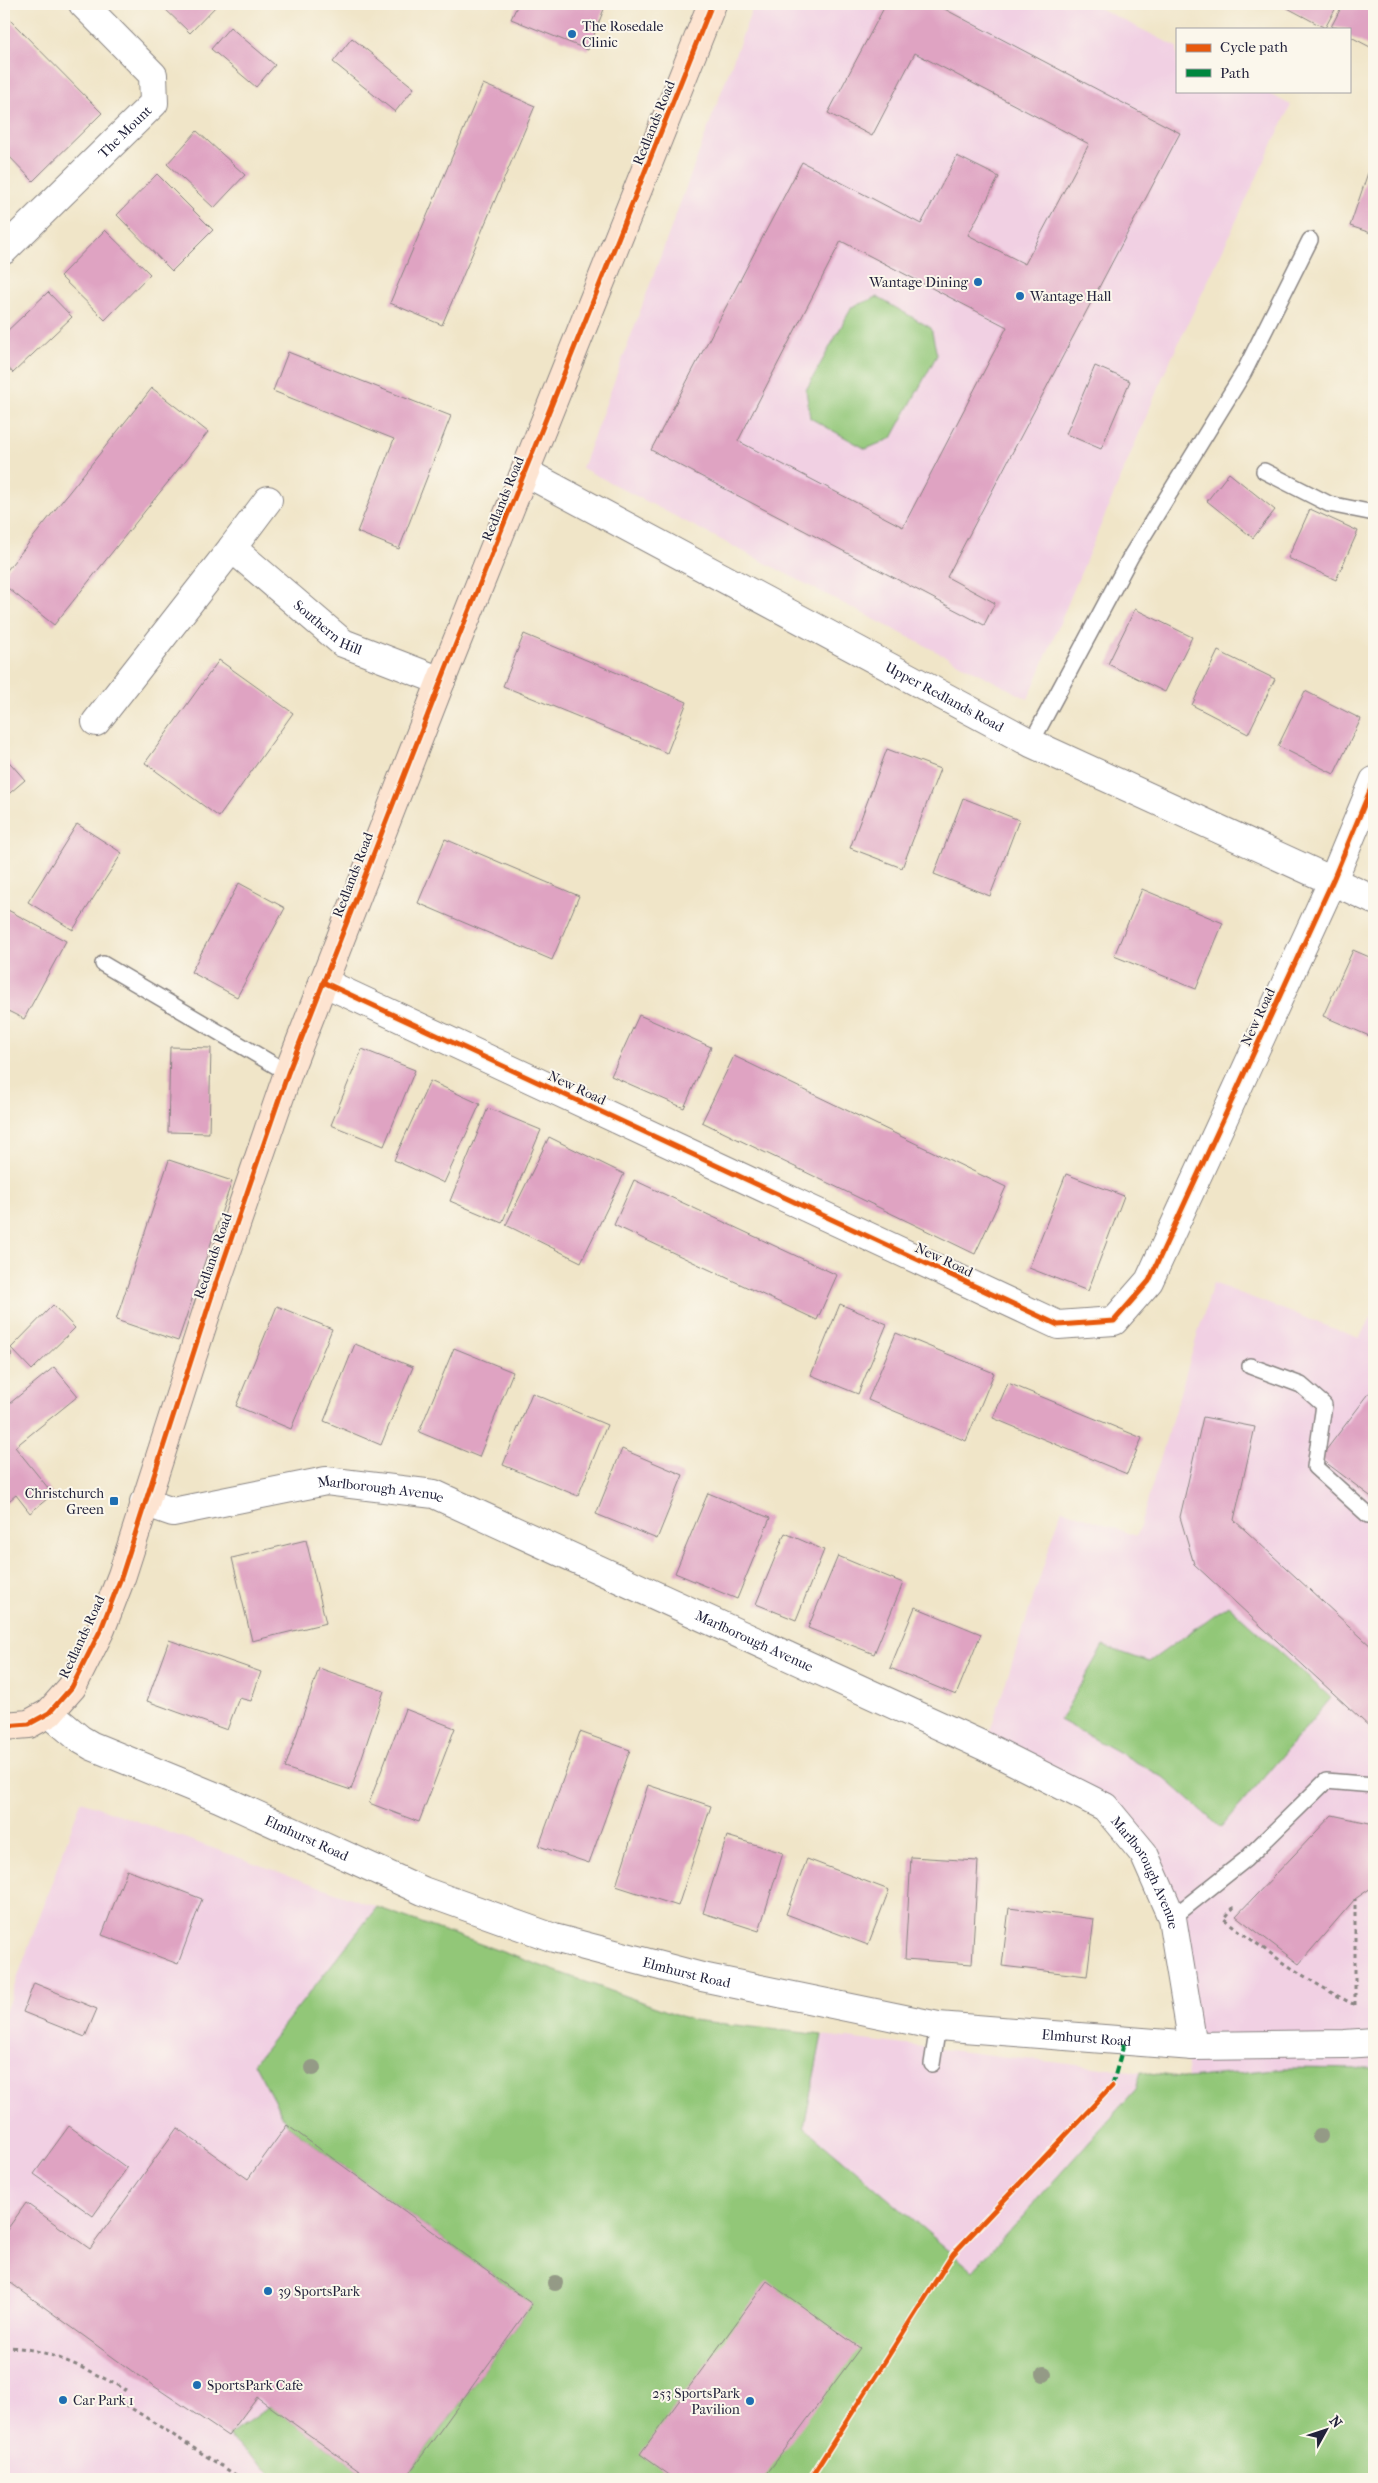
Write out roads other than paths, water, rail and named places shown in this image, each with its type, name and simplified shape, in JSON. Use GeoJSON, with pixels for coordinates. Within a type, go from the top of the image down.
{"type":"FeatureCollection","features":[{"type":"Feature","properties":{"kind":"street","name":"The Mount"},"geometry":{"type":"LineString","coordinates":[[4,250],[154,103],[153,75],[83,4]]}},
{"type":"Feature","properties":{"kind":"street","name":"Redlands Road"},"geometry":{"type":"LineString","coordinates":[[4,1726],[29,1724],[49,1713],[72,1687],[101,1629],[122,1575],[215,1286],[288,1073],[441,681],[712,4]]}},
{"type":"Feature","properties":{"kind":"street","name":"Upper Redlands Road"},"geometry":{"type":"LineString","coordinates":[[526,472],[1031,743],[1374,900]]}},
{"type":"Feature","properties":{"kind":"street"},"geometry":{"type":"LineString","coordinates":[[96,722],[268,500]]}},
{"type":"Feature","properties":{"kind":"street","name":"Southern Hill"},"geometry":{"type":"LineString","coordinates":[[232,548],[343,643],[441,681]]}},
{"type":"Feature","properties":{"kind":"street","name":"New Road"},"geometry":{"type":"LineString","coordinates":[[323,982],[1058,1325],[1114,1321],[1149,1281],[1333,880],[1374,781]]}},
{"type":"Feature","properties":{"kind":"street","name":"Marlborough Avenue"},"geometry":{"type":"LineString","coordinates":[[144,1502],[173,1512],[326,1481],[434,1494],[984,1746],[1105,1808],[1144,1854],[1172,1918],[1193,2046]]}},
{"type":"Feature","properties":{"kind":"street","name":"Elmhurst Road"},"geometry":{"type":"LineString","coordinates":[[49,1713],[80,1739],[92,1746],[219,1798],[423,1891],[554,1938],[702,1977],[938,2026],[1193,2046],[1374,2042]]}},
{"type":"Feature","properties":{"kind":"lane"},"geometry":{"type":"LineString","coordinates":[[1031,743],[1131,556],[1244,372],[1310,240]]}},
{"type":"Feature","properties":{"kind":"lane"},"geometry":{"type":"LineString","coordinates":[[1264,472],[1329,504],[1374,513]]}},
{"type":"Feature","properties":{"kind":"lane"},"geometry":{"type":"LineString","coordinates":[[103,964],[288,1073]]}},
{"type":"Feature","properties":{"kind":"lane"},"geometry":{"type":"LineString","coordinates":[[1250,1366],[1301,1386],[1324,1405],[1315,1467],[1368,1516],[1374,1514]]}},
{"type":"Feature","properties":{"kind":"lane"},"geometry":{"type":"LineString","coordinates":[[1172,1918],[1245,1860],[1326,1781],[1374,1785]]}},
{"type":"Feature","properties":{"kind":"lane"},"geometry":{"type":"LineString","coordinates":[[932,2064],[938,2026]]}},
{"type":"Feature","properties":{"kind":"place","name":"The Rosedale Clinic"},"geometry":{"type":"Point","coordinates":[572,34]}},
{"type":"Feature","properties":{"kind":"place","name":"Wantage Dining"},"geometry":{"type":"Point","coordinates":[978,282]}},
{"type":"Feature","properties":{"kind":"place","name":"Wantage Hall"},"geometry":{"type":"Point","coordinates":[1020,296]}},
{"type":"Feature","properties":{"kind":"place","name":"Christchurch Green"},"geometry":{"type":"Point","coordinates":[114,1501]}},
{"type":"Feature","properties":{"kind":"place","name":"39 SportsPark"},"geometry":{"type":"Point","coordinates":[268,2291]}},
{"type":"Feature","properties":{"kind":"place","name":"SportsPark Cafe"},"geometry":{"type":"Point","coordinates":[197,2385]}},
{"type":"Feature","properties":{"kind":"place","name":"Car Park 1"},"geometry":{"type":"Point","coordinates":[63,2400]}},
{"type":"Feature","properties":{"kind":"place","name":"253 SportsPark Pavilion"},"geometry":{"type":"Point","coordinates":[750,2401]}}]}
